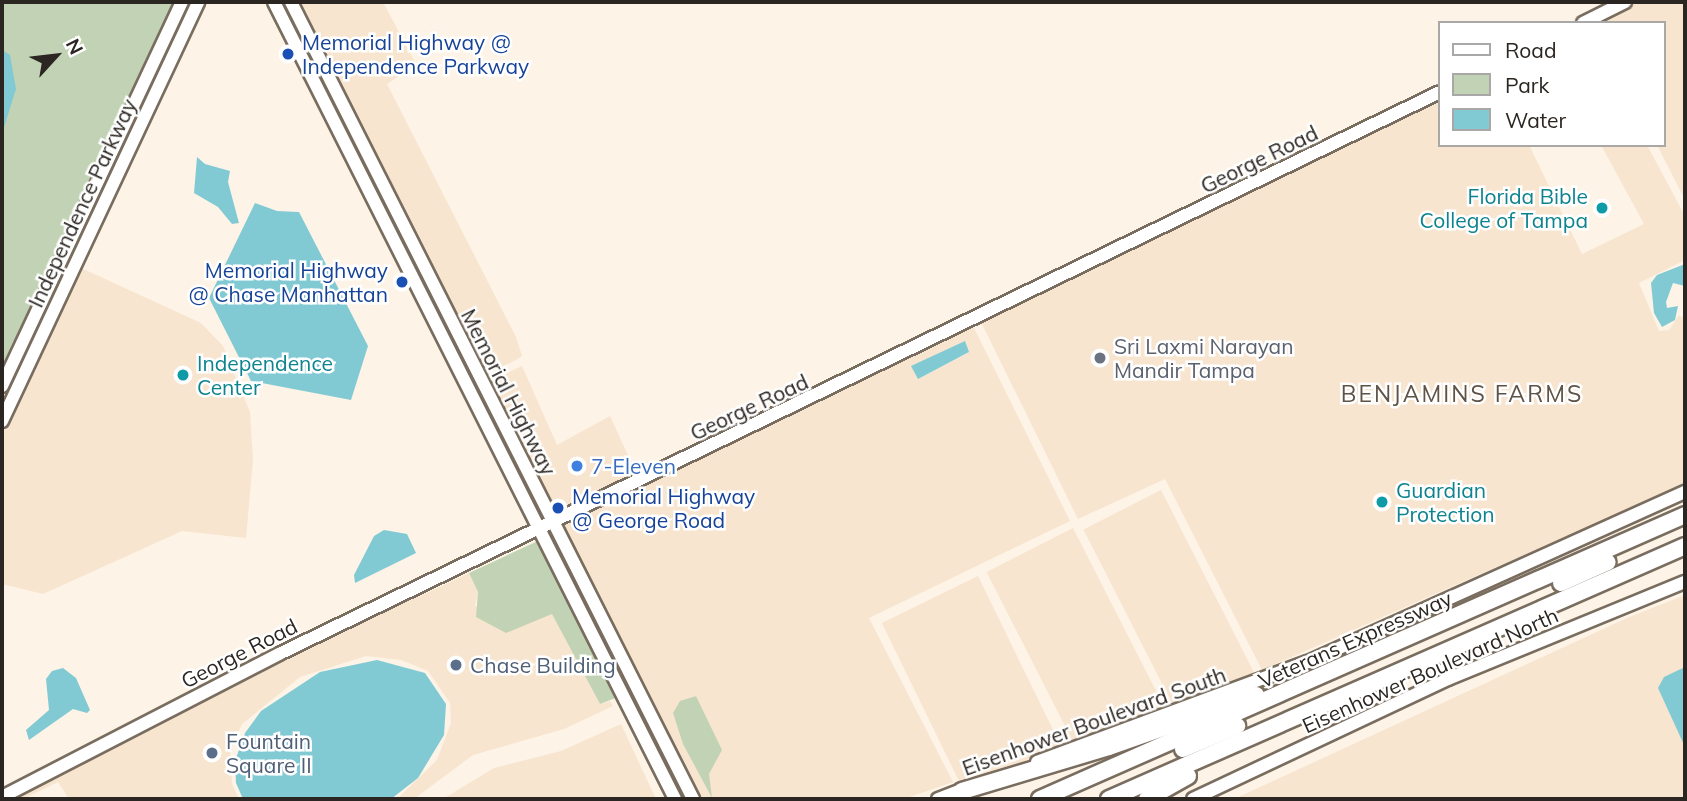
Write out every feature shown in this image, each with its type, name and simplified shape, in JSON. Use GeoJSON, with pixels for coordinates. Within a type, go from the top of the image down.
{"type":"FeatureCollection","features":[{"type":"Feature","properties":{"kind":"highway","name":"Veterans Expressway"},"geometry":{"type":"LineString","coordinates":[[1041,799],[1685,515]]}},
{"type":"Feature","properties":{"kind":"highway"},"geometry":{"type":"LineString","coordinates":[[1059,792],[1116,777],[1207,740],[1685,526]]}},
{"type":"Feature","properties":{"kind":"highway"},"geometry":{"type":"LineString","coordinates":[[1109,799],[1222,753],[1685,546]]}},
{"type":"Feature","properties":{"kind":"highway"},"geometry":{"type":"LineString","coordinates":[[1651,562],[1685,556]]}},
{"type":"Feature","properties":{"kind":"highway"},"geometry":{"type":"LineString","coordinates":[[962,790],[1110,747],[1278,688],[1306,684]]}},
{"type":"Feature","properties":{"kind":"highway"},"geometry":{"type":"LineString","coordinates":[[1147,799],[1222,753]]}},
{"type":"Feature","properties":{"kind":"main road","name":"Independence Parkway"},"geometry":{"type":"LineString","coordinates":[[2,386],[182,2]]}},
{"type":"Feature","properties":{"kind":"main road","name":"Memorial Highway"},"geometry":{"type":"LineString","coordinates":[[291,2],[692,799]]}},
{"type":"Feature","properties":{"kind":"main road"},"geometry":{"type":"LineString","coordinates":[[1587,21],[1625,2]]}},
{"type":"Feature","properties":{"kind":"main road","name":"Independence Parkway"},"geometry":{"type":"LineString","coordinates":[[2,421],[199,3]]}},
{"type":"Feature","properties":{"kind":"main road","name":"Memorial Highway"},"geometry":{"type":"LineString","coordinates":[[273,4],[675,799]]}},
{"type":"Feature","properties":{"kind":"main road"},"geometry":{"type":"LineString","coordinates":[[295,44],[309,37]]}},
{"type":"Feature","properties":{"kind":"main road","name":"George Road"},"geometry":{"type":"LineString","coordinates":[[2,797],[279,654],[1438,93]]}},
{"type":"Feature","properties":{"kind":"main road"},"geometry":{"type":"LineString","coordinates":[[345,142],[358,135]]}},
{"type":"Feature","properties":{"kind":"main road"},"geometry":{"type":"LineString","coordinates":[[400,251],[413,244]]}},
{"type":"Feature","properties":{"kind":"main road","name":"Eisenhower Boulevard South"},"geometry":{"type":"LineString","coordinates":[[938,799],[1308,662],[1685,492]]}},
{"type":"Feature","properties":{"kind":"main road","name":"Eisenhower Boulevard North"},"geometry":{"type":"LineString","coordinates":[[1193,799],[1448,679],[1685,582]]}},
{"type":"Feature","properties":{"kind":"shaded area"},"geometry":{"type":"Polygon","coordinates":[[[296,2],[383,2],[416,64],[387,84],[516,337],[522,356],[516,360],[484,375],[296,2]]]}},
{"type":"Feature","properties":{"kind":"shaded area"},"geometry":{"type":"Polygon","coordinates":[[[1634,2],[1685,2],[1685,200],[1658,147],[1666,147],[1666,21],[1595,21],[1634,2]]]}},
{"type":"Feature","properties":{"kind":"shaded area"},"geometry":{"type":"Polygon","coordinates":[[[1438,98],[1438,147],[1530,147],[1582,254],[1644,224],[1602,147],[1648,147],[1685,216],[1685,260],[1639,283],[1659,331],[1669,330],[1679,315],[1685,319],[1685,484],[1262,670],[1165,479],[1078,519],[981,322],[1438,98]]]}},
{"type":"Feature","properties":{"kind":"shaded area"},"geometry":{"type":"Polygon","coordinates":[[[79,267],[201,323],[223,346],[250,412],[253,460],[246,538],[182,531],[43,594],[2,584],[2,430],[79,267]]]}},
{"type":"Feature","properties":{"kind":"shaded area"},"geometry":{"type":"Polygon","coordinates":[[[973,326],[1070,521],[869,618],[953,782],[904,799],[698,799],[559,523],[973,326]],[[965,341],[918,379],[968,353],[965,341]],[[696,696],[680,702],[678,722],[711,796],[708,774],[696,696]]]}},
{"type":"Feature","properties":{"kind":"shaded area"},"geometry":{"type":"Polygon","coordinates":[[[522,366],[557,445],[610,416],[638,477],[556,516],[488,382],[522,366]]]}},
{"type":"Feature","properties":{"kind":"shaded area"},"geometry":{"type":"Polygon","coordinates":[[[1161,490],[1255,674],[1177,713],[1083,529],[1161,490]]]}},
{"type":"Feature","properties":{"kind":"shaded area"},"geometry":{"type":"Polygon","coordinates":[[[551,527],[633,691],[626,694],[546,529],[551,527]]]}},
{"type":"Feature","properties":{"kind":"shaded area"},"geometry":{"type":"Polygon","coordinates":[[[1073,528],[1164,707],[1078,751],[987,572],[1073,528]]]}},
{"type":"Feature","properties":{"kind":"shaded area"},"geometry":{"type":"Polygon","coordinates":[[[469,573],[478,592],[475,606],[552,613],[600,704],[610,701],[613,706],[564,729],[473,755],[414,799],[397,799],[437,760],[451,723],[450,703],[428,671],[401,660],[366,656],[300,677],[242,724],[230,751],[232,784],[239,799],[69,799],[58,782],[23,799],[6,799],[407,596],[418,597],[469,573]]]}},
{"type":"Feature","properties":{"kind":"shaded area"},"geometry":{"type":"Polygon","coordinates":[[[978,576],[1060,744],[964,791],[882,623],[978,576]]]}},
{"type":"Feature","properties":{"kind":"shaded area"},"geometry":{"type":"Polygon","coordinates":[[[1685,595],[1685,799],[1234,799],[1627,618],[1685,595]]]}},
{"type":"Feature","properties":{"kind":"shaded area"},"geometry":{"type":"Polygon","coordinates":[[[621,724],[656,799],[443,799],[494,768],[561,751],[621,724]]]}},
{"type":"Feature","properties":{"kind":"green space"},"geometry":{"type":"Polygon","coordinates":[[[2,2],[174,2],[2,369],[2,2]]]}},
{"type":"Feature","properties":{"kind":"green space"},"geometry":{"type":"Polygon","coordinates":[[[540,540],[618,697],[600,704],[552,614],[506,633],[476,617],[478,592],[469,573],[540,540]]]}},
{"type":"Feature","properties":{"kind":"green space"},"geometry":{"type":"Polygon","coordinates":[[[696,696],[722,750],[709,774],[712,798],[683,744],[673,713],[680,701],[696,696]]]}},
{"type":"Feature","properties":{"kind":"water"},"geometry":{"type":"Polygon","coordinates":[[[4,51],[10,55],[16,89],[2,134],[4,51]]]}},
{"type":"Feature","properties":{"kind":"water"},"geometry":{"type":"Polygon","coordinates":[[[197,157],[205,164],[230,171],[228,182],[239,223],[232,224],[218,207],[194,193],[197,157]]]}},
{"type":"Feature","properties":{"kind":"water"},"geometry":{"type":"Polygon","coordinates":[[[255,203],[277,211],[299,212],[368,346],[351,400],[251,381],[209,298],[255,203]]]}},
{"type":"Feature","properties":{"kind":"water"},"geometry":{"type":"Polygon","coordinates":[[[1685,264],[1685,286],[1673,283],[1666,302],[1667,308],[1678,306],[1675,320],[1662,327],[1654,313],[1651,283],[1657,275],[1685,264]]]}},
{"type":"Feature","properties":{"kind":"water"},"geometry":{"type":"Polygon","coordinates":[[[965,341],[969,352],[918,379],[911,366],[965,341]]]}},
{"type":"Feature","properties":{"kind":"water"},"geometry":{"type":"Polygon","coordinates":[[[384,530],[407,534],[416,553],[355,583],[354,575],[374,536],[384,530]]]}},
{"type":"Feature","properties":{"kind":"water"},"geometry":{"type":"Polygon","coordinates":[[[377,660],[425,673],[446,704],[444,735],[418,778],[391,799],[243,799],[236,783],[235,761],[245,733],[261,711],[320,672],[377,660]]]}},
{"type":"Feature","properties":{"kind":"water"},"geometry":{"type":"Polygon","coordinates":[[[1685,667],[1685,747],[1658,688],[1664,677],[1685,667]]]}},
{"type":"Feature","properties":{"kind":"water"},"geometry":{"type":"Polygon","coordinates":[[[63,668],[76,678],[90,710],[87,713],[73,709],[29,740],[26,730],[49,710],[46,679],[52,671],[63,668]]]}},
{"type":"Feature","properties":{"kind":"place","name":"Memorial Highway @ Independence Parkway"},"geometry":{"type":"Point","coordinates":[288,54]}},
{"type":"Feature","properties":{"kind":"place","name":"Florida Bible College of Tampa"},"geometry":{"type":"Point","coordinates":[1602,208]}},
{"type":"Feature","properties":{"kind":"place","name":"Memorial Highway @ Chase Manhattan"},"geometry":{"type":"Point","coordinates":[402,282]}},
{"type":"Feature","properties":{"kind":"place","name":"Sri Laxmi Narayan Mandir Tampa"},"geometry":{"type":"Point","coordinates":[1100,358]}},
{"type":"Feature","properties":{"kind":"place","name":"Independence Center"},"geometry":{"type":"Point","coordinates":[183,375]}},
{"type":"Feature","properties":{"kind":"place","name":"7-Eleven"},"geometry":{"type":"Point","coordinates":[577,466]}},
{"type":"Feature","properties":{"kind":"place","name":"Guardian Protection"},"geometry":{"type":"Point","coordinates":[1382,502]}},
{"type":"Feature","properties":{"kind":"place","name":"Memorial Highway @ George Road"},"geometry":{"type":"Point","coordinates":[558,508]}},
{"type":"Feature","properties":{"kind":"place","name":"Chase Building"},"geometry":{"type":"Point","coordinates":[456,665]}},
{"type":"Feature","properties":{"kind":"place","name":"Fountain Square II"},"geometry":{"type":"Point","coordinates":[212,753]}},
{"type":"Feature","properties":{"kind":"district","name":"BENJAMINS FARMS"},"geometry":{"type":"Point","coordinates":[1462,394]}}]}
